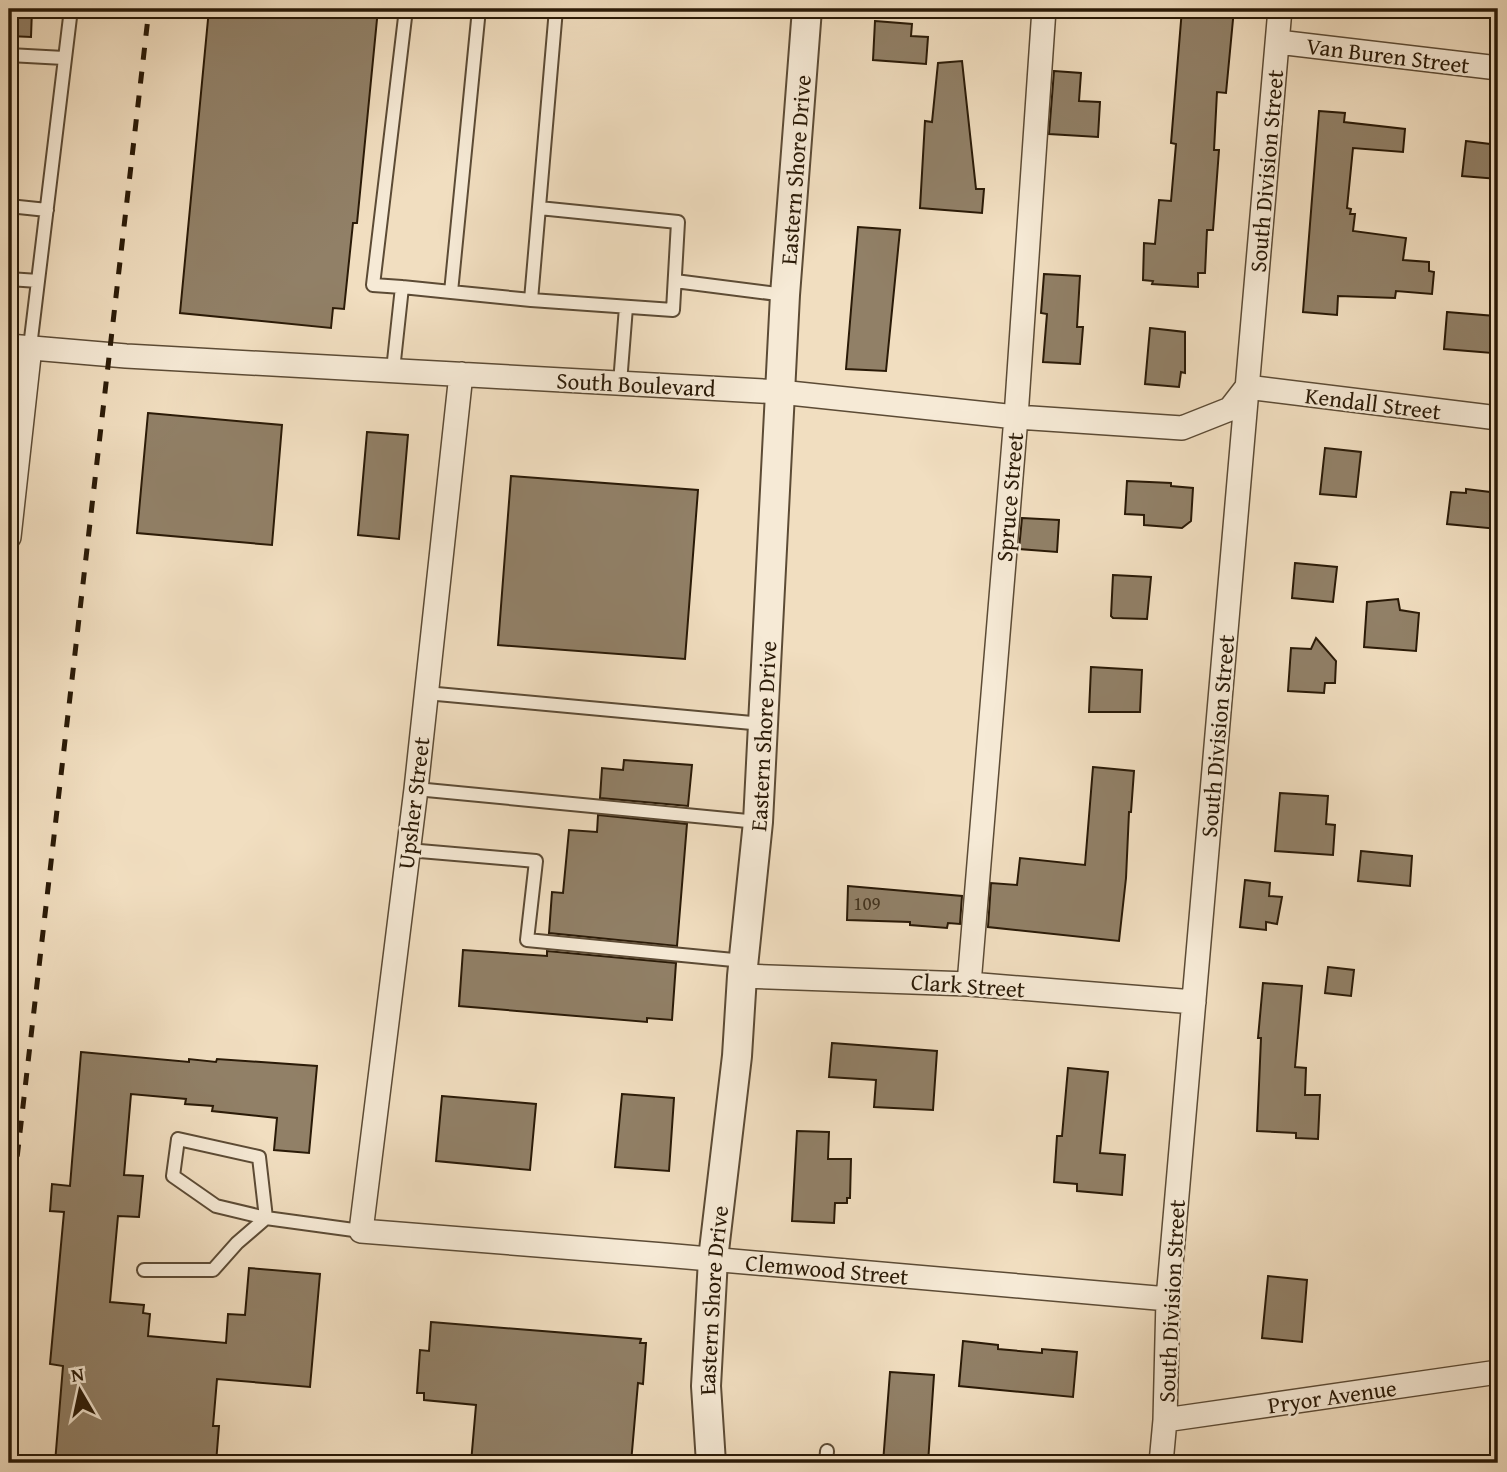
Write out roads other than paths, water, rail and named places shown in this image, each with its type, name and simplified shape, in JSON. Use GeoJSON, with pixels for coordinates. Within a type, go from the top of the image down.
{"type":"FeatureCollection","features":[{"type":"Feature","properties":{"kind":"street","name":"Eastern Shore Drive"},"geometry":{"type":"LineString","coordinates":[[711,1463],[706,1386],[713,1259],[737,1056],[758,822],[785,295],[807,9]]}},
{"type":"Feature","properties":{"kind":"street","name":"Spruce Street"},"geometry":{"type":"LineString","coordinates":[[968,984],[1016,417],[1044,9]]}},
{"type":"Feature","properties":{"kind":"street","name":"South Division Street"},"geometry":{"type":"LineString","coordinates":[[1161,1463],[1165,1420],[1168,1299],[1280,9]]}},
{"type":"Feature","properties":{"kind":"street","name":"Van Buren Street"},"geometry":{"type":"LineString","coordinates":[[1278,42],[1498,68]]}},
{"type":"Feature","properties":{"kind":"street","name":"South Boulevard"},"geometry":{"type":"LineString","coordinates":[[19,346],[109,355],[780,392],[1016,417],[1182,429],[1230,408],[1247,387]]}},
{"type":"Feature","properties":{"kind":"street"},"geometry":{"type":"LineString","coordinates":[[9,537],[19,346]]}},
{"type":"Feature","properties":{"kind":"street","name":"Upsher Street"},"geometry":{"type":"LineString","coordinates":[[361,1231],[416,789],[461,374]]}},
{"type":"Feature","properties":{"kind":"street","name":"Kendall Street"},"geometry":{"type":"LineString","coordinates":[[1247,387],[1498,418]]}},
{"type":"Feature","properties":{"kind":"street","name":"Clark Street"},"geometry":{"type":"LineString","coordinates":[[743,968],[1194,1002]]}},
{"type":"Feature","properties":{"kind":"street","name":"Clemwood Street"},"geometry":{"type":"LineString","coordinates":[[361,1231],[1168,1299]]}},
{"type":"Feature","properties":{"kind":"street","name":"Pryor Avenue"},"geometry":{"type":"LineString","coordinates":[[1165,1420],[1498,1372]]}},
{"type":"Feature","properties":{"kind":"lane"},"geometry":{"type":"LineString","coordinates":[[19,346],[38,281],[71,9]]}},
{"type":"Feature","properties":{"kind":"lane"},"geometry":{"type":"LineString","coordinates":[[406,9],[373,285],[673,310],[678,222],[539,208]]}},
{"type":"Feature","properties":{"kind":"lane"},"geometry":{"type":"LineString","coordinates":[[451,292],[479,9]]}},
{"type":"Feature","properties":{"kind":"lane"},"geometry":{"type":"LineString","coordinates":[[531,300],[556,9]]}},
{"type":"Feature","properties":{"kind":"lane"},"geometry":{"type":"LineString","coordinates":[[9,55],[64,58]]}},
{"type":"Feature","properties":{"kind":"lane"},"geometry":{"type":"LineString","coordinates":[[9,206],[47,210]]}},
{"type":"Feature","properties":{"kind":"lane"},"geometry":{"type":"LineString","coordinates":[[9,279],[38,281]]}},
{"type":"Feature","properties":{"kind":"lane"},"geometry":{"type":"LineString","coordinates":[[675,281],[785,295]]}},
{"type":"Feature","properties":{"kind":"lane"},"geometry":{"type":"LineString","coordinates":[[393,370],[402,287]]}},
{"type":"Feature","properties":{"kind":"lane"},"geometry":{"type":"LineString","coordinates":[[620,383],[626,307]]}},
{"type":"Feature","properties":{"kind":"lane"},"geometry":{"type":"LineString","coordinates":[[426,693],[763,724]]}},
{"type":"Feature","properties":{"kind":"lane"},"geometry":{"type":"LineString","coordinates":[[416,789],[758,822]]}},
{"type":"Feature","properties":{"kind":"lane"},"geometry":{"type":"LineString","coordinates":[[408,850],[536,861],[527,940],[743,968]]}},
{"type":"Feature","properties":{"kind":"lane"},"geometry":{"type":"LineString","coordinates":[[266,1219],[259,1157],[178,1139],[173,1176],[216,1206],[266,1219],[361,1231]]}},
{"type":"Feature","properties":{"kind":"lane"},"geometry":{"type":"LineString","coordinates":[[144,1270],[213,1270],[237,1243],[266,1219]]}},
{"type":"Feature","properties":{"kind":"railway"},"geometry":{"type":"LineString","coordinates":[[9,1228],[149,9]]}}]}
